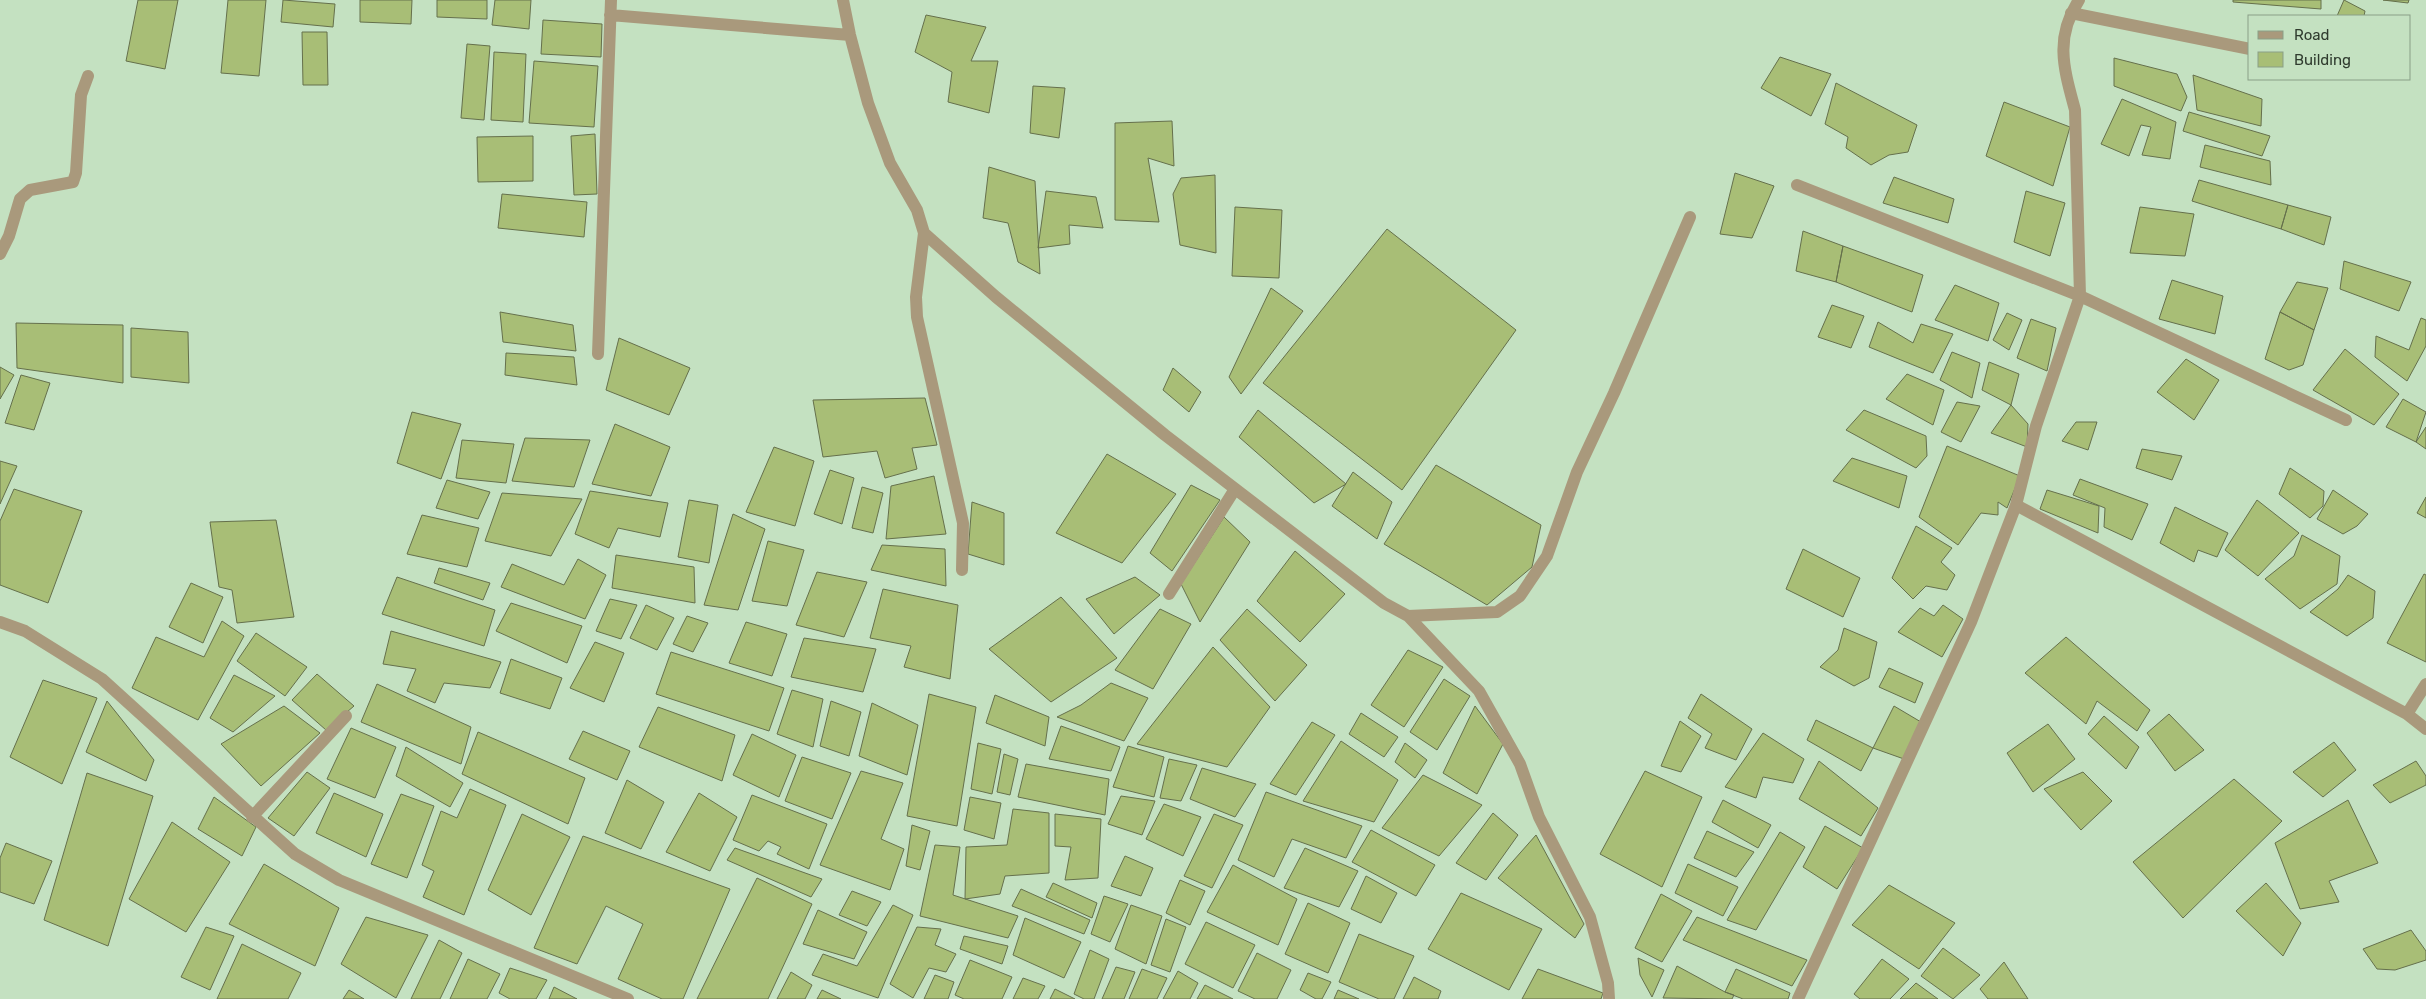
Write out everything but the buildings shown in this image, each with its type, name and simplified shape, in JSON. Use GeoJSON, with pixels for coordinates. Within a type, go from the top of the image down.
{"type":"FeatureCollection","features":[{"type":"Feature","properties":{"kind":"street"},"geometry":{"type":"LineString","coordinates":[[598,354],[611,0]]}},
{"type":"Feature","properties":{"kind":"street"},"geometry":{"type":"LineString","coordinates":[[843,0],[850,36],[868,102],[890,163],[917,210],[924,233],[916,297],[917,317],[963,522],[962,570]]}},
{"type":"Feature","properties":{"kind":"street"},"geometry":{"type":"LineString","coordinates":[[1798,999],[1971,622],[2016,505],[2036,426],[2080,296],[2075,110],[2068,84],[2062,44],[2071,13],[2080,0]]}},
{"type":"Feature","properties":{"kind":"street"},"geometry":{"type":"LineString","coordinates":[[2071,13],[2248,49]]}},
{"type":"Feature","properties":{"kind":"street"},"geometry":{"type":"LineString","coordinates":[[610,15],[850,36]]}},
{"type":"Feature","properties":{"kind":"street"},"geometry":{"type":"LineString","coordinates":[[0,254],[9,236],[20,198],[30,190],[73,182],[76,173],[81,95],[88,76]]}},
{"type":"Feature","properties":{"kind":"street"},"geometry":{"type":"LineString","coordinates":[[1797,186],[2080,296],[2346,420]]}},
{"type":"Feature","properties":{"kind":"street"},"geometry":{"type":"LineString","coordinates":[[1408,616],[1497,612],[1520,596],[1547,556],[1577,472],[1614,393],[1690,217]]}},
{"type":"Feature","properties":{"kind":"street"},"geometry":{"type":"LineString","coordinates":[[924,233],[996,297],[1235,489],[1384,604],[1408,616],[1479,691],[1520,764],[1539,817],[1590,917],[1608,983],[1608,999]]}},
{"type":"Feature","properties":{"kind":"street"},"geometry":{"type":"LineString","coordinates":[[1169,594],[1235,489]]}},
{"type":"Feature","properties":{"kind":"street"},"geometry":{"type":"LineString","coordinates":[[2016,505],[2407,714],[2426,729]]}},
{"type":"Feature","properties":{"kind":"street"},"geometry":{"type":"LineString","coordinates":[[0,622],[25,630],[102,679],[295,854],[339,880],[628,999]]}},
{"type":"Feature","properties":{"kind":"street"},"geometry":{"type":"LineString","coordinates":[[2407,714],[2426,684]]}},
{"type":"Feature","properties":{"kind":"street"},"geometry":{"type":"LineString","coordinates":[[252,817],[346,716]]}}]}
